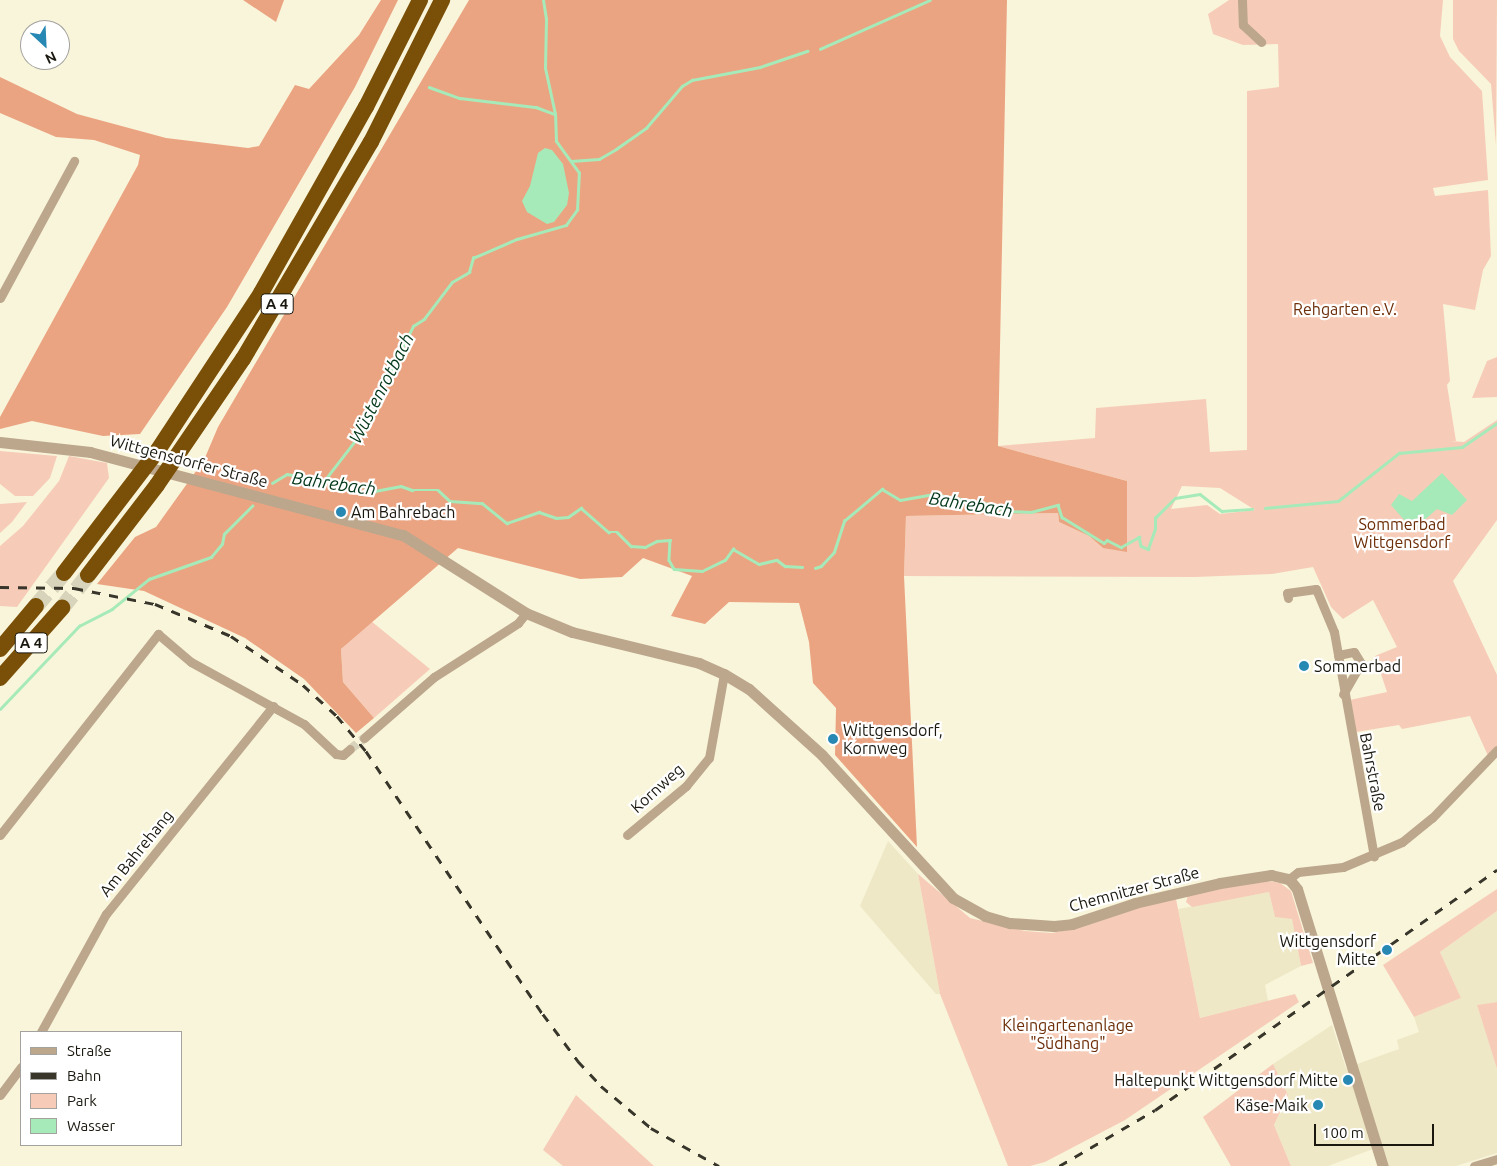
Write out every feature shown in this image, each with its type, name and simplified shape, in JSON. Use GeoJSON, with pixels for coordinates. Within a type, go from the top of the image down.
{"type":"FeatureCollection","features":[{"type":"Feature","properties":{"kind":"highway","name":"A 4"},"geometry":{"type":"LineString","coordinates":[[64,573],[158,450],[256,301],[366,108],[420,0]]}},
{"type":"Feature","properties":{"kind":"highway","name":"A 4"},"geometry":{"type":"LineString","coordinates":[[88,575],[157,486],[248,351],[371,142],[442,0]]}},
{"type":"Feature","properties":{"kind":"highway","name":"A 4"},"geometry":{"type":"LineString","coordinates":[[0,649],[36,606]]}},
{"type":"Feature","properties":{"kind":"highway","name":"A 4"},"geometry":{"type":"LineString","coordinates":[[0,678],[62,608]]}},
{"type":"Feature","properties":{"kind":"street"},"geometry":{"type":"LineString","coordinates":[[1242,0],[1243,25],[1261,42]]}},
{"type":"Feature","properties":{"kind":"street"},"geometry":{"type":"LineString","coordinates":[[0,298],[74,161]]}},
{"type":"Feature","properties":{"kind":"street","name":"Wittgensdorfer Straße"},"geometry":{"type":"LineString","coordinates":[[0,442],[67,448],[111,458],[402,535],[526,613],[590,637],[691,661],[724,674],[749,689],[793,728]]}},
{"type":"Feature","properties":{"kind":"street","name":"Bahrstraße"},"geometry":{"type":"LineString","coordinates":[[1288,598],[1287,593],[1316,589],[1329,620],[1338,655],[1374,856]]}},
{"type":"Feature","properties":{"kind":"street"},"geometry":{"type":"LineString","coordinates":[[364,738],[434,677],[518,623],[526,613]]}},
{"type":"Feature","properties":{"kind":"street"},"geometry":{"type":"LineString","coordinates":[[0,835],[158,634],[191,662],[304,724],[336,754],[343,756],[350,749]]}},
{"type":"Feature","properties":{"kind":"street"},"geometry":{"type":"LineString","coordinates":[[1338,655],[1354,652],[1360,659],[1358,671],[1344,694]]}},
{"type":"Feature","properties":{"kind":"street","name":"Kornweg"},"geometry":{"type":"LineString","coordinates":[[627,835],[686,786],[708,758],[724,674]]}},
{"type":"Feature","properties":{"kind":"street","name":"Am Bahrehang"},"geometry":{"type":"LineString","coordinates":[[42,1031],[106,914],[273,706]]}},
{"type":"Feature","properties":{"kind":"street","name":"Chemnitzer Straße"},"geometry":{"type":"LineString","coordinates":[[793,728],[865,799],[953,898],[985,916],[1032,926],[1063,925],[1136,902],[1220,883],[1271,875],[1290,879]]}},
{"type":"Feature","properties":{"kind":"street"},"geometry":{"type":"LineString","coordinates":[[1383,1166],[1336,1024],[1297,889],[1290,879],[1298,872],[1343,867],[1374,856],[1402,842],[1432,818],[1497,750]]}},
{"type":"Feature","properties":{"kind":"street"},"geometry":{"type":"LineString","coordinates":[[0,1095],[20,1068]]}},
{"type":"Feature","properties":{"kind":"street"},"geometry":{"type":"LineString","coordinates":[[1474,1166],[1497,1158]]}},
{"type":"Feature","properties":{"kind":"shaded area"},"geometry":{"type":"Polygon","coordinates":[[[243,0],[284,0],[276,22],[243,0]]]}},
{"type":"Feature","properties":{"kind":"shaded area"},"geometry":{"type":"Polygon","coordinates":[[[381,0],[398,0],[355,87],[227,307],[140,434],[103,436],[32,421],[0,429],[0,417],[138,165],[140,155],[94,140],[56,137],[0,113],[0,77],[77,114],[166,138],[248,148],[259,146],[295,85],[309,89],[359,35],[381,0]]]}},
{"type":"Feature","properties":{"kind":"shaded area"},"geometry":{"type":"Polygon","coordinates":[[[469,0],[1007,0],[998,446],[1127,481],[1127,552],[1103,548],[1089,536],[1059,522],[1058,513],[906,516],[904,576],[917,847],[835,755],[836,708],[813,683],[809,642],[799,603],[729,602],[705,624],[671,616],[692,576],[643,558],[622,577],[580,579],[458,548],[341,649],[343,682],[374,718],[356,733],[304,679],[245,638],[144,591],[97,584],[135,537],[156,527],[204,460],[218,427],[469,0]]]}},
{"type":"Feature","properties":{"kind":"shaded area"},"geometry":{"type":"Polygon","coordinates":[[[888,841],[918,874],[940,994],[936,994],[860,906],[888,841]]]}},
{"type":"Feature","properties":{"kind":"shaded area"},"geometry":{"type":"Polygon","coordinates":[[[1269,892],[1275,917],[1292,918],[1301,966],[1265,985],[1268,1001],[1200,1018],[1178,909],[1269,892]]]}},
{"type":"Feature","properties":{"kind":"shaded area"},"geometry":{"type":"Polygon","coordinates":[[[1497,911],[1497,1002],[1477,1005],[1497,1069],[1497,1153],[1456,1166],[1389,1166],[1381,1146],[1328,1166],[1291,1166],[1274,1125],[1288,1095],[1273,1064],[1332,1025],[1346,1068],[1399,1049],[1397,1040],[1419,1032],[1414,1017],[1461,998],[1440,952],[1497,911]]]}},
{"type":"Feature","properties":{"kind":"green space"},"geometry":{"type":"Polygon","coordinates":[[[1229,0],[1443,0],[1440,36],[1450,57],[1482,91],[1488,180],[1433,188],[1435,196],[1488,190],[1491,256],[1483,270],[1475,310],[1443,304],[1450,381],[1447,385],[1456,441],[1450,441],[1464,442],[1497,420],[1497,520],[1453,581],[1497,675],[1497,750],[1489,758],[1470,716],[1402,729],[1399,725],[1350,733],[1345,701],[1387,692],[1375,656],[1397,647],[1373,600],[1343,619],[1331,607],[1313,567],[1272,574],[1195,577],[904,576],[906,516],[1058,513],[1059,522],[1089,536],[1103,548],[1127,481],[998,446],[1095,438],[1096,408],[1206,399],[1210,452],[1247,450],[1247,91],[1279,87],[1278,44],[1243,45],[1213,34],[1208,14],[1229,0]],[[1182,486],[1171,509],[1207,505],[1220,514],[1255,510],[1220,488],[1182,486]]]}},
{"type":"Feature","properties":{"kind":"green space"},"geometry":{"type":"Polygon","coordinates":[[[1453,0],[1497,0],[1496,145],[1491,84],[1459,51],[1453,39],[1453,0]]]}},
{"type":"Feature","properties":{"kind":"green space"},"geometry":{"type":"Polygon","coordinates":[[[1497,357],[1497,397],[1472,398],[1487,361],[1497,357]]]}},
{"type":"Feature","properties":{"kind":"green space"},"geometry":{"type":"Polygon","coordinates":[[[0,451],[57,456],[50,478],[33,496],[15,496],[0,484],[0,451]]]}},
{"type":"Feature","properties":{"kind":"green space"},"geometry":{"type":"Polygon","coordinates":[[[69,456],[107,463],[109,478],[17,607],[0,606],[0,546],[23,526],[59,481],[69,456]]]}},
{"type":"Feature","properties":{"kind":"green space"},"geometry":{"type":"Polygon","coordinates":[[[27,502],[12,522],[0,533],[0,504],[27,502]]]}},
{"type":"Feature","properties":{"kind":"green space"},"geometry":{"type":"Polygon","coordinates":[[[371,621],[430,669],[374,718],[343,682],[341,649],[371,621]]]}},
{"type":"Feature","properties":{"kind":"green space","name":"Kleingartenanlage \"Südhang\""},"geometry":{"type":"Polygon","coordinates":[[[918,874],[970,918],[1025,931],[1052,933],[1084,926],[1131,908],[1176,899],[1200,1018],[1295,994],[1299,1002],[1125,1120],[1045,1162],[1030,1166],[1008,1166],[940,994],[918,874]]]}},
{"type":"Feature","properties":{"kind":"green space"},"geometry":{"type":"Polygon","coordinates":[[[1262,880],[1280,883],[1291,891],[1313,963],[1301,966],[1292,919],[1275,917],[1269,892],[1192,907],[1186,902],[1188,895],[1262,880]]]}},
{"type":"Feature","properties":{"kind":"green space"},"geometry":{"type":"Polygon","coordinates":[[[1497,889],[1497,911],[1440,952],[1461,998],[1414,1017],[1383,965],[1497,889]]]}},
{"type":"Feature","properties":{"kind":"green space"},"geometry":{"type":"Polygon","coordinates":[[[1497,1002],[1497,1069],[1477,1005],[1497,1002]]]}},
{"type":"Feature","properties":{"kind":"green space"},"geometry":{"type":"Polygon","coordinates":[[[1273,1064],[1288,1095],[1274,1125],[1291,1166],[1231,1166],[1203,1117],[1273,1064]]]}},
{"type":"Feature","properties":{"kind":"green space"},"geometry":{"type":"Polygon","coordinates":[[[576,1095],[654,1166],[563,1166],[543,1150],[576,1095]]]}},
{"type":"Feature","properties":{"kind":"water"},"geometry":{"type":"Polygon","coordinates":[[[545,148],[552,150],[563,164],[569,193],[567,205],[554,222],[547,224],[527,212],[522,201],[530,186],[538,153],[545,148]]]}},
{"type":"Feature","properties":{"kind":"water"},"geometry":{"type":"Polygon","coordinates":[[[1442,473],[1467,500],[1452,515],[1437,509],[1413,530],[1391,505],[1399,494],[1412,501],[1442,473]]]}},
{"type":"Feature","properties":{"kind":"waterway","name":"Wüstenrotbach"},"geometry":{"type":"LineString","coordinates":[[324,481],[358,437],[413,326],[424,319],[452,282],[469,272],[473,258],[517,239],[566,225],[577,210],[579,173],[556,141],[555,114],[545,68],[546,19],[543,0]]}},
{"type":"Feature","properties":{"kind":"waterway"},"geometry":{"type":"LineString","coordinates":[[820,49],[930,0]]}},
{"type":"Feature","properties":{"kind":"waterway"},"geometry":{"type":"LineString","coordinates":[[571,161],[599,159],[616,149],[646,128],[682,86],[692,80],[760,67],[807,51]]}},
{"type":"Feature","properties":{"kind":"waterway"},"geometry":{"type":"LineString","coordinates":[[429,87],[460,98],[536,107],[554,114]]}},
{"type":"Feature","properties":{"kind":"waterway","name":"Bahrebach"},"geometry":{"type":"LineString","coordinates":[[1265,508],[1338,501],[1399,453],[1462,447],[1497,423]]}},
{"type":"Feature","properties":{"kind":"waterway","name":"Bahrebach"},"geometry":{"type":"LineString","coordinates":[[272,483],[287,474],[345,485],[355,483],[375,491],[401,486],[412,490],[438,490],[450,501],[482,503],[507,523],[539,512],[556,518],[568,517],[581,508],[609,532],[617,532],[631,546],[645,547],[657,541],[670,540],[669,560],[674,569],[702,571],[725,560],[733,549],[759,564],[777,560],[785,566],[802,567]]}},
{"type":"Feature","properties":{"kind":"waterway","name":"Bahrebach"},"geometry":{"type":"LineString","coordinates":[[815,568],[821,566],[834,552],[844,521],[882,489],[900,500],[933,494],[988,504],[1006,511],[1031,512],[1058,505],[1062,517],[1104,543],[1107,540],[1121,547],[1139,537],[1141,546],[1148,549],[1155,529],[1155,518],[1175,498],[1200,494],[1222,511],[1252,509]]}},
{"type":"Feature","properties":{"kind":"waterway","name":"Bahrebach"},"geometry":{"type":"LineString","coordinates":[[0,709],[79,626],[112,609],[149,579],[211,557],[222,544],[224,534],[252,506]]}},
{"type":"Feature","properties":{"kind":"tunnel"},"geometry":{"type":"LineString","coordinates":[[36,606],[64,573]]}},
{"type":"Feature","properties":{"kind":"tunnel"},"geometry":{"type":"LineString","coordinates":[[62,608],[88,575]]}},
{"type":"Feature","properties":{"kind":"tunnel"},"geometry":{"type":"LineString","coordinates":[[350,749],[364,738]]}},
{"type":"Feature","properties":{"kind":"railway"},"geometry":{"type":"LineString","coordinates":[[0,587],[74,588],[155,604],[231,636],[303,685],[337,716],[366,751],[543,1014],[578,1061],[601,1086],[651,1128],[719,1166]]}},
{"type":"Feature","properties":{"kind":"railway"},"geometry":{"type":"LineString","coordinates":[[1059,1166],[1155,1110],[1497,870]]}},
{"type":"Feature","properties":{"kind":"place","name":"Am Bahrebach"},"geometry":{"type":"Point","coordinates":[341,512]}},
{"type":"Feature","properties":{"kind":"place","name":"Sommerbad"},"geometry":{"type":"Point","coordinates":[1304,666]}},
{"type":"Feature","properties":{"kind":"place","name":"Wittgensdorf, Kornweg"},"geometry":{"type":"Point","coordinates":[833,739]}},
{"type":"Feature","properties":{"kind":"place","name":"Wittgensdorf Mitte"},"geometry":{"type":"Point","coordinates":[1387,950]}},
{"type":"Feature","properties":{"kind":"place","name":"Haltepunkt Wittgensdorf Mitte"},"geometry":{"type":"Point","coordinates":[1348,1080]}},
{"type":"Feature","properties":{"kind":"place","name":"Käse-Maik"},"geometry":{"type":"Point","coordinates":[1318,1105]}},
{"type":"Feature","properties":{"kind":"park label","name":"Rehgarten e.V."},"geometry":{"type":"Point","coordinates":[1345,309]}},
{"type":"Feature","properties":{"kind":"park label","name":"Sommerbad Wittgensdorf"},"geometry":{"type":"Point","coordinates":[1402,533]}}]}
